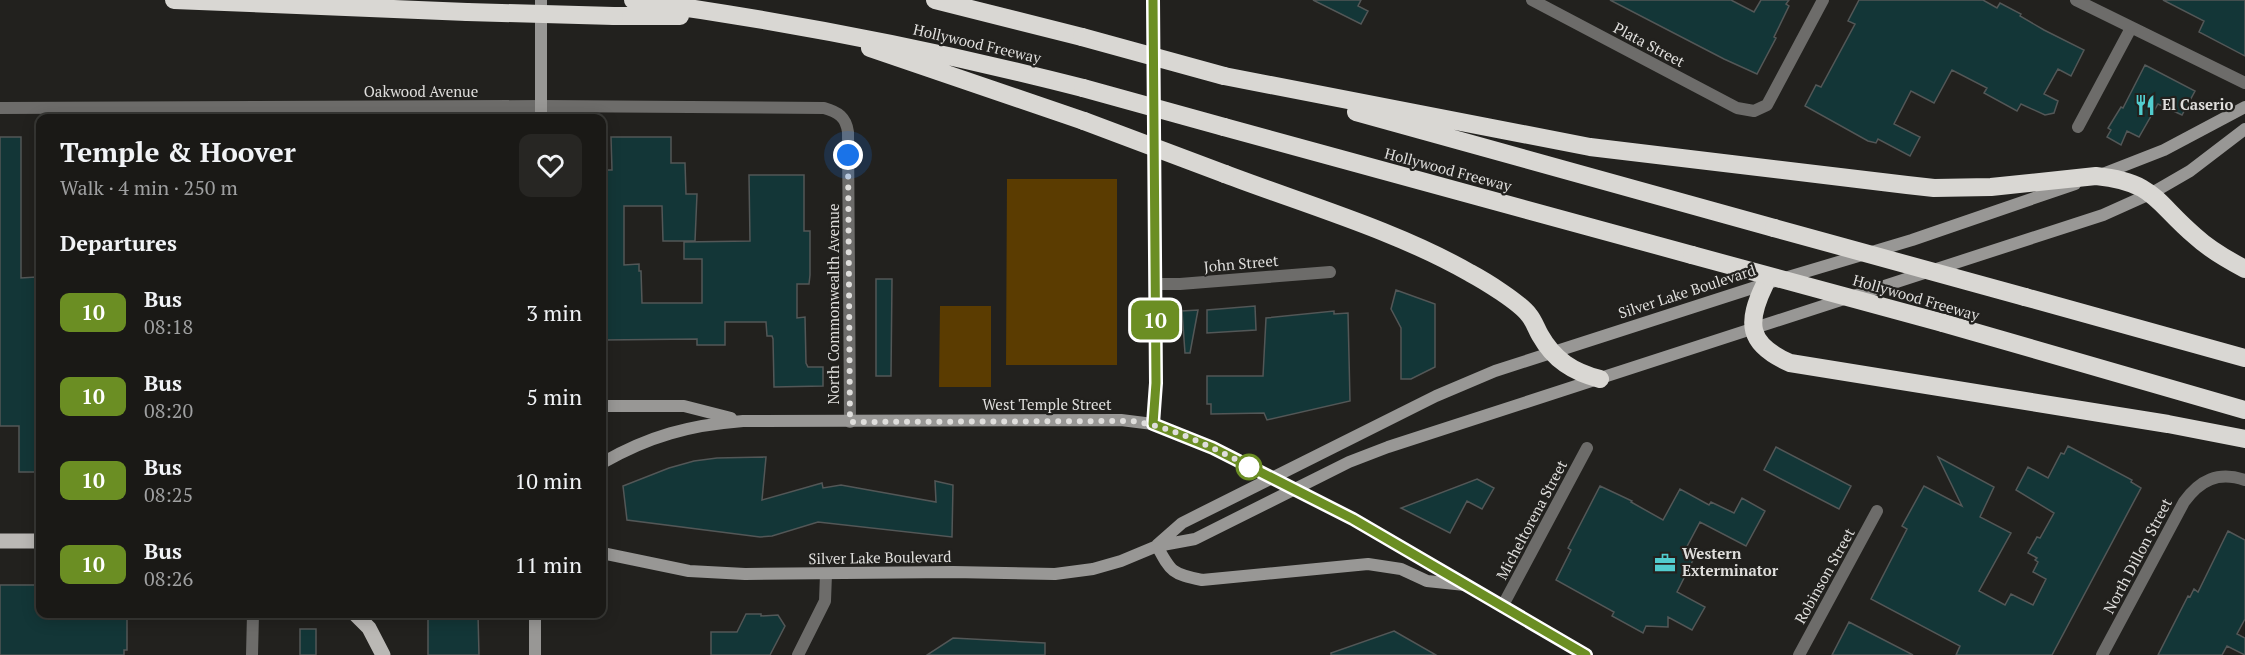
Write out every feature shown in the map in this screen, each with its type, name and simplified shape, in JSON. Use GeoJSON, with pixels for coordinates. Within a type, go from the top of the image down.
{"type":"FeatureCollection","features":[{"type":"Feature","properties":{"kind":"highway"},"geometry":{"type":"LineString","coordinates":[[174,0],[467,12],[614,16],[742,16]]}},
{"type":"Feature","properties":{"kind":"highway","name":"Hollywood Freeway"},"geometry":{"type":"LineString","coordinates":[[633,0],[800,25],[925,50],[1083,88],[1943,323],[2245,410]]}},
{"type":"Feature","properties":{"kind":"highway","name":"Hollywood Freeway"},"geometry":{"type":"LineString","coordinates":[[935,0],[1082,37],[2245,358]]}},
{"type":"Feature","properties":{"kind":"highway"},"geometry":{"type":"LineString","coordinates":[[800,25],[1084,121],[1383,233],[1433,254],[1470,272],[1528,313],[1551,352],[1564,365],[1581,374],[1600,379]]}},
{"type":"Feature","properties":{"kind":"highway"},"geometry":{"type":"LineString","coordinates":[[1224,76],[1590,147],[1916,186],[1991,187],[2096,176],[2125,180],[2152,193],[2195,237],[2245,269]]}},
{"type":"Feature","properties":{"kind":"highway"},"geometry":{"type":"LineString","coordinates":[[1765,284],[1754,306],[1752,319],[1754,328],[1761,345],[1773,356],[1790,363],[2168,424],[2245,439]]}},
{"type":"Feature","properties":{"kind":"main road"},"geometry":{"type":"LineString","coordinates":[[541,0],[542,112]]}},
{"type":"Feature","properties":{"kind":"main road"},"geometry":{"type":"LineString","coordinates":[[1153,0],[1156,395],[1153,424]]}},
{"type":"Feature","properties":{"kind":"main road","name":"Silver Lake Boulevard"},"geometry":{"type":"LineString","coordinates":[[1157,546],[1182,523],[1436,396],[1495,371],[1765,284],[1912,240],[2096,176],[2164,150],[2245,107]]}},
{"type":"Feature","properties":{"kind":"main road","name":"Silver Lake Boulevard"},"geometry":{"type":"LineString","coordinates":[[606,554],[689,571],[745,574],[953,572],[1055,574],[1094,569],[1157,546],[1195,539],[1349,462],[1388,447],[2103,214],[2152,193],[2190,171],[2245,129]]}},
{"type":"Feature","properties":{"kind":"main road"},"geometry":{"type":"LineString","coordinates":[[606,406],[684,406],[743,421]]}},
{"type":"Feature","properties":{"kind":"main road","name":"West Temple Street"},"geometry":{"type":"LineString","coordinates":[[606,461],[654,437],[685,428],[743,421],[1121,420],[1153,424],[1213,448],[1353,519],[1410,550],[1465,585],[1586,655]]}},
{"type":"Feature","properties":{"kind":"main road"},"geometry":{"type":"LineString","coordinates":[[0,541],[36,541]]}},
{"type":"Feature","properties":{"kind":"main road"},"geometry":{"type":"LineString","coordinates":[[1157,546],[1170,569],[1181,576],[1202,580],[1368,564],[1401,569],[1427,581],[1465,585]]}},
{"type":"Feature","properties":{"kind":"main road"},"geometry":{"type":"LineString","coordinates":[[535,618],[535,655]]}},
{"type":"Feature","properties":{"kind":"main road"},"geometry":{"type":"LineString","coordinates":[[370,621],[383,655]]}},
{"type":"Feature","properties":{"kind":"street","name":"Plata Street"},"geometry":{"type":"LineString","coordinates":[[1532,0],[1737,108],[1754,111],[1767,105],[1823,0]]}},
{"type":"Feature","properties":{"kind":"street"},"geometry":{"type":"LineString","coordinates":[[2076,0],[2245,84]]}},
{"type":"Feature","properties":{"kind":"street"},"geometry":{"type":"LineString","coordinates":[[2078,127],[2131,28]]}},
{"type":"Feature","properties":{"kind":"street","name":"Oakwood Avenue"},"geometry":{"type":"LineString","coordinates":[[0,108],[236,113],[824,108],[842,116]]}},
{"type":"Feature","properties":{"kind":"street","name":"North Commonwealth Avenue"},"geometry":{"type":"LineString","coordinates":[[842,116],[847,124],[848,132],[850,422]]}},
{"type":"Feature","properties":{"kind":"street","name":"John Street"},"geometry":{"type":"LineString","coordinates":[[1155,284],[1330,272]]}},
{"type":"Feature","properties":{"kind":"street","name":"Micheltorena Street"},"geometry":{"type":"LineString","coordinates":[[1502,607],[1587,448]]}},
{"type":"Feature","properties":{"kind":"street","name":"North Dillon Street"},"geometry":{"type":"LineString","coordinates":[[2102,655],[2184,502],[2193,490],[2214,477],[2226,476],[2245,480]]}},
{"type":"Feature","properties":{"kind":"street","name":"Robinson Street"},"geometry":{"type":"LineString","coordinates":[[1799,655],[1877,512]]}},
{"type":"Feature","properties":{"kind":"street"},"geometry":{"type":"LineString","coordinates":[[798,655],[825,601],[826,574]]}},
{"type":"Feature","properties":{"kind":"street"},"geometry":{"type":"LineString","coordinates":[[252,655],[253,618]]}},
{"type":"Feature","properties":{"kind":"shaded area"},"geometry":{"type":"Polygon","coordinates":[[[1007,179],[1117,179],[1117,365],[1006,365],[1007,179]]]}},
{"type":"Feature","properties":{"kind":"shaded area"},"geometry":{"type":"Polygon","coordinates":[[[940,306],[991,306],[991,387],[939,387],[940,306]]]}},
{"type":"Feature","properties":{"kind":"building"},"geometry":{"type":"Polygon","coordinates":[[[1313,0],[1361,0],[1358,6],[1368,11],[1361,24],[1313,0]]]}},
{"type":"Feature","properties":{"kind":"building"},"geometry":{"type":"Polygon","coordinates":[[[1610,0],[1731,0],[1754,12],[1761,0],[1789,0],[1786,4],[1789,6],[1774,37],[1776,38],[1757,74],[1610,0]]]}},
{"type":"Feature","properties":{"kind":"building"},"geometry":{"type":"Polygon","coordinates":[[[1859,0],[1983,0],[1997,8],[2000,3],[2044,30],[2084,50],[2071,76],[2058,69],[2044,94],[2058,101],[2054,113],[2045,115],[2021,104],[2017,111],[1984,93],[1987,88],[1952,70],[1934,103],[1911,91],[1894,124],[1920,137],[1910,156],[1878,139],[1876,143],[1868,141],[1805,106],[1816,85],[1821,87],[1855,24],[1848,21],[1859,0]]]}},
{"type":"Feature","properties":{"kind":"building"},"geometry":{"type":"Polygon","coordinates":[[[2163,0],[2245,0],[2245,56],[2199,32],[2204,21],[2163,0]]]}},
{"type":"Feature","properties":{"kind":"building"},"geometry":{"type":"Polygon","coordinates":[[[2145,65],[2195,91],[2182,115],[2158,104],[2139,137],[2127,131],[2121,145],[2107,137],[2111,130],[2108,128],[2121,107],[2123,108],[2145,65]]]}},
{"type":"Feature","properties":{"kind":"building"},"geometry":{"type":"Polygon","coordinates":[[[0,137],[21,137],[21,278],[36,277],[36,472],[19,472],[19,426],[0,426],[0,137]]]}},
{"type":"Feature","properties":{"kind":"building"},"geometry":{"type":"Polygon","coordinates":[[[611,137],[671,137],[671,163],[685,163],[686,194],[697,194],[695,241],[663,241],[662,206],[624,206],[624,265],[639,264],[642,303],[702,303],[702,259],[684,259],[684,242],[750,241],[749,175],[804,175],[804,231],[810,231],[810,275],[809,284],[797,284],[797,318],[805,317],[806,363],[808,367],[823,367],[823,386],[774,387],[773,339],[772,336],[767,336],[766,322],[725,322],[725,345],[697,345],[697,339],[606,340],[606,170],[612,170],[611,137]]]}},
{"type":"Feature","properties":{"kind":"building"},"geometry":{"type":"Polygon","coordinates":[[[876,279],[892,279],[891,376],[876,376],[876,279]]]}},
{"type":"Feature","properties":{"kind":"building"},"geometry":{"type":"Polygon","coordinates":[[[1396,290],[1435,304],[1435,367],[1411,379],[1401,379],[1401,328],[1391,309],[1396,290]]]}},
{"type":"Feature","properties":{"kind":"building"},"geometry":{"type":"Polygon","coordinates":[[[1255,306],[1256,330],[1207,333],[1207,310],[1255,306]]]}},
{"type":"Feature","properties":{"kind":"building"},"geometry":{"type":"Polygon","coordinates":[[[1198,310],[1190,353],[1185,353],[1182,311],[1198,310]]]}},
{"type":"Feature","properties":{"kind":"building"},"geometry":{"type":"Polygon","coordinates":[[[1334,311],[1334,314],[1348,313],[1350,401],[1267,420],[1264,413],[1211,414],[1211,404],[1207,404],[1207,376],[1263,376],[1266,318],[1334,311]]]}},
{"type":"Feature","properties":{"kind":"building"},"geometry":{"type":"Polygon","coordinates":[[[2068,446],[2132,480],[2131,482],[2141,488],[2052,655],[1956,655],[1960,646],[1871,599],[1907,529],[1902,526],[1924,486],[1962,506],[1938,457],[1994,487],[1980,517],[2011,533],[1979,591],[2005,605],[2011,594],[2033,605],[2046,579],[2033,572],[2038,562],[2035,560],[2037,558],[2028,553],[2037,537],[2040,538],[2054,513],[2016,490],[2028,467],[2048,478],[2061,453],[2064,454],[2068,446]]]}},
{"type":"Feature","properties":{"kind":"building"},"geometry":{"type":"Polygon","coordinates":[[[1776,447],[1851,486],[1839,509],[1764,470],[1776,447]]]}},
{"type":"Feature","properties":{"kind":"building"},"geometry":{"type":"Polygon","coordinates":[[[766,457],[762,500],[822,483],[823,488],[841,485],[936,502],[935,481],[953,485],[952,537],[818,522],[772,536],[760,537],[627,520],[623,486],[694,461],[766,457]]]}},
{"type":"Feature","properties":{"kind":"building"},"geometry":{"type":"Polygon","coordinates":[[[1477,479],[1494,488],[1482,509],[1467,501],[1450,533],[1401,508],[1477,479]]]}},
{"type":"Feature","properties":{"kind":"building"},"geometry":{"type":"Polygon","coordinates":[[[1600,486],[1632,501],[1663,520],[1680,489],[1709,505],[1711,502],[1734,513],[1742,498],[1765,511],[1746,546],[1700,522],[1683,554],[1693,560],[1677,592],[1705,607],[1692,630],[1668,617],[1668,627],[1646,626],[1643,633],[1612,616],[1614,612],[1556,580],[1571,550],[1568,548],[1600,486]]]}},
{"type":"Feature","properties":{"kind":"building"},"geometry":{"type":"Polygon","coordinates":[[[2228,531],[2245,540],[2245,619],[2237,634],[2245,638],[2245,655],[2227,646],[2222,655],[2158,655],[2188,596],[2190,597],[2194,589],[2198,592],[2228,531]]]}},
{"type":"Feature","properties":{"kind":"building"},"geometry":{"type":"Polygon","coordinates":[[[0,585],[36,585],[36,618],[127,618],[127,650],[124,650],[124,655],[0,655],[0,585]]]}},
{"type":"Feature","properties":{"kind":"building"},"geometry":{"type":"Polygon","coordinates":[[[746,614],[778,615],[785,626],[770,655],[711,655],[711,632],[737,632],[746,614]]]}},
{"type":"Feature","properties":{"kind":"building"},"geometry":{"type":"Polygon","coordinates":[[[428,618],[478,618],[479,655],[428,655],[428,618]]]}},
{"type":"Feature","properties":{"kind":"building"},"geometry":{"type":"Polygon","coordinates":[[[1849,622],[1913,655],[1832,655],[1849,622]]]}},
{"type":"Feature","properties":{"kind":"building"},"geometry":{"type":"Polygon","coordinates":[[[300,629],[316,629],[316,655],[300,655],[300,629]]]}},
{"type":"Feature","properties":{"kind":"building"},"geometry":{"type":"Polygon","coordinates":[[[1394,631],[1436,655],[1331,655],[1331,653],[1394,631]]]}},
{"type":"Feature","properties":{"kind":"building"},"geometry":{"type":"Polygon","coordinates":[[[953,638],[1045,643],[1045,655],[927,655],[953,638]]]}},
{"type":"Feature","properties":{"kind":"bus line","name":"10"},"geometry":{"type":"LineString","coordinates":[[1153,0],[1156,383],[1153,424],[1213,448],[1353,519],[1410,550],[1465,585],[1586,655]]}},
{"type":"Feature","properties":{"kind":"place","name":"El Caserio"},"geometry":{"type":"Point","coordinates":[2145,105]}},
{"type":"Feature","properties":{"kind":"place","name":"Western Exterminator"},"geometry":{"type":"Point","coordinates":[1665,563]}},
{"type":"Feature","properties":{"kind":"route"},"geometry":{"type":"LineString","coordinates":[[848,155],[850,422],[1132,421],[1153,424],[1174,431],[1253,468],[1249,467]]}}]}
